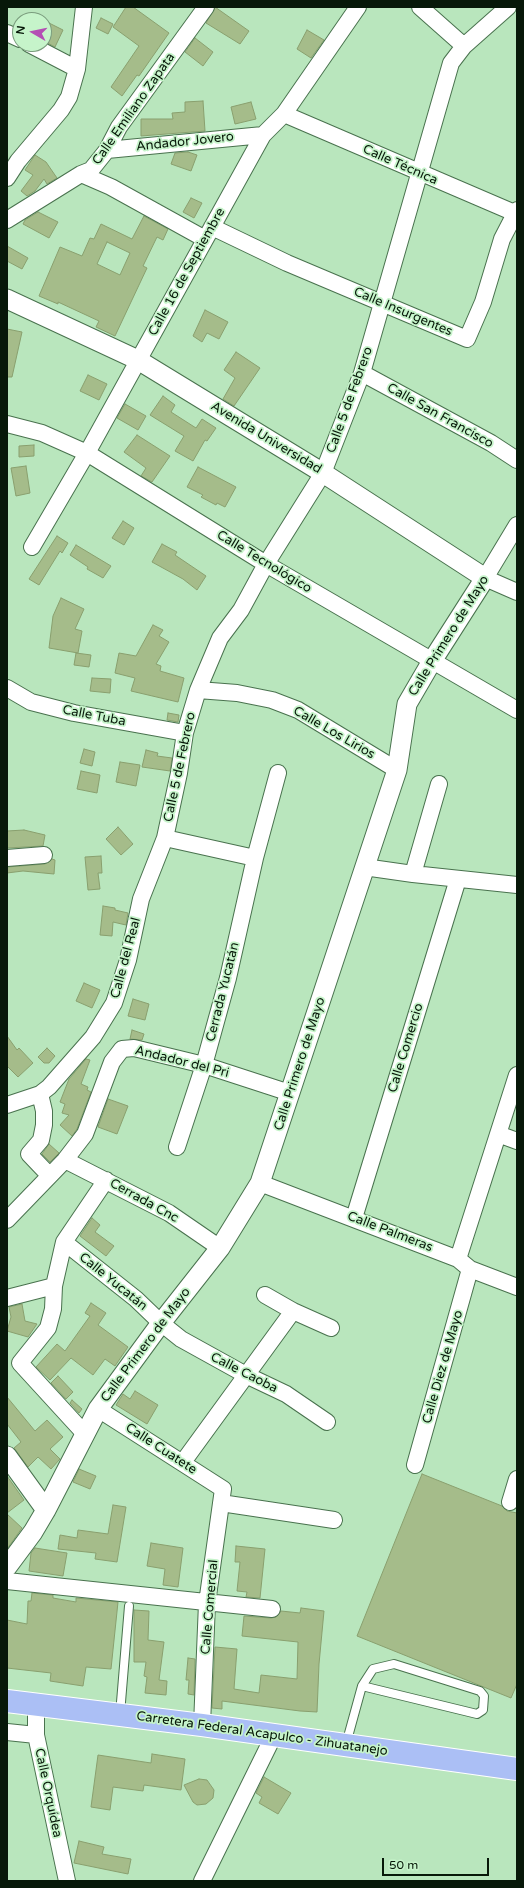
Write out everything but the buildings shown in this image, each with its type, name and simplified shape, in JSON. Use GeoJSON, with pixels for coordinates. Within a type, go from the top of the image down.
{"type":"FeatureCollection","features":[{"type":"Feature","properties":{"kind":"main road","name":"Carretera Federal Acapulco - Zihuatanejo"},"geometry":{"type":"LineString","coordinates":[[7,1701],[202,1725],[517,1769]]}},
{"type":"Feature","properties":{"kind":"street"},"geometry":{"type":"LineString","coordinates":[[7,178],[18,161],[61,110],[68,97],[77,69],[84,7]]}},
{"type":"Feature","properties":{"kind":"street","name":"Calle Emiliano Zapata"},"geometry":{"type":"LineString","coordinates":[[7,220],[81,174],[91,170],[107,150],[119,127],[206,7]]}},
{"type":"Feature","properties":{"kind":"street","name":"Calle 16 de Septiembre"},"geometry":{"type":"LineString","coordinates":[[32,547],[87,453],[263,135],[284,114],[358,7]]}},
{"type":"Feature","properties":{"kind":"street"},"geometry":{"type":"LineString","coordinates":[[420,7],[464,46]]}},
{"type":"Feature","properties":{"kind":"street","name":"Calle 5 de Febrero"},"geometry":{"type":"LineString","coordinates":[[165,838],[179,774],[185,733],[198,690],[220,638],[241,610],[266,564],[323,473],[362,373],[451,62],[464,46],[508,7]]}},
{"type":"Feature","properties":{"kind":"street"},"geometry":{"type":"LineString","coordinates":[[44,52],[77,69]]}},
{"type":"Feature","properties":{"kind":"street","name":"Calle Técnica"},"geometry":{"type":"LineString","coordinates":[[284,114],[420,174],[516,212]]}},
{"type":"Feature","properties":{"kind":"street","name":"Andador Jovero"},"geometry":{"type":"LineString","coordinates":[[107,150],[263,135]]}},
{"type":"Feature","properties":{"kind":"street","name":"Calle Insurgentes"},"geometry":{"type":"LineString","coordinates":[[81,174],[209,233],[287,263],[466,339],[483,302],[502,239],[516,212]]}},
{"type":"Feature","properties":{"kind":"street","name":"Avenida Universidad"},"geometry":{"type":"LineString","coordinates":[[7,299],[138,360],[323,473],[485,578],[517,592]]}},
{"type":"Feature","properties":{"kind":"street","name":"Calle San Francisco"},"geometry":{"type":"LineString","coordinates":[[362,373],[491,443],[517,460]]}},
{"type":"Feature","properties":{"kind":"street","name":"Calle Tecnológico"},"geometry":{"type":"LineString","coordinates":[[7,424],[42,433],[87,453],[266,564],[517,710]]}},
{"type":"Feature","properties":{"kind":"street","name":"Calle Primero de Mayo"},"geometry":{"type":"LineString","coordinates":[[7,1567],[33,1532],[46,1510],[98,1409],[161,1323],[220,1248],[260,1183],[397,770],[407,704],[432,661],[517,526]]}},
{"type":"Feature","properties":{"kind":"street","name":"Calle Tuba"},"geometry":{"type":"LineString","coordinates":[[7,688],[31,702],[74,713],[185,733]]}},
{"type":"Feature","properties":{"kind":"street","name":"Calle Los Lirios"},"geometry":{"type":"LineString","coordinates":[[198,690],[237,693],[272,700],[298,710],[397,770]]}},
{"type":"Feature","properties":{"kind":"street","name":"Cerrada Yucatán"},"geometry":{"type":"LineString","coordinates":[[177,1148],[204,1065],[228,978],[255,858],[278,773]]}},
{"type":"Feature","properties":{"kind":"street"},"geometry":{"type":"LineString","coordinates":[[413,874],[439,784]]}},
{"type":"Feature","properties":{"kind":"street"},"geometry":{"type":"LineString","coordinates":[[165,838],[255,858]]}},
{"type":"Feature","properties":{"kind":"street","name":"Calle del Real"},"geometry":{"type":"LineString","coordinates":[[7,1105],[40,1094],[49,1088],[93,1037],[114,1003],[128,960],[140,899],[165,838]]}},
{"type":"Feature","properties":{"kind":"street"},"geometry":{"type":"LineString","coordinates":[[7,858],[44,855]]}},
{"type":"Feature","properties":{"kind":"street"},"geometry":{"type":"LineString","coordinates":[[364,867],[413,874],[517,885]]}},
{"type":"Feature","properties":{"kind":"street","name":"Calle Comercio"},"geometry":{"type":"LineString","coordinates":[[354,1218],[458,879]]}},
{"type":"Feature","properties":{"kind":"street","name":"Andador del Pri"},"geometry":{"type":"LineString","coordinates":[[7,1220],[65,1160],[85,1134],[112,1062],[122,1049],[134,1048],[204,1065],[290,1093]]}},
{"type":"Feature","properties":{"kind":"street"},"geometry":{"type":"LineString","coordinates":[[458,1259],[517,1075]]}},
{"type":"Feature","properties":{"kind":"street"},"geometry":{"type":"LineString","coordinates":[[40,1094],[44,1110],[44,1125],[41,1140],[28,1154],[49,1176]]}},
{"type":"Feature","properties":{"kind":"street"},"geometry":{"type":"LineString","coordinates":[[498,1134],[517,1141]]}},
{"type":"Feature","properties":{"kind":"street","name":"Cerrada Cnc"},"geometry":{"type":"LineString","coordinates":[[65,1160],[168,1213],[220,1248]]}},
{"type":"Feature","properties":{"kind":"street"},"geometry":{"type":"LineString","coordinates":[[85,1434],[20,1363],[48,1328],[54,1309],[54,1286],[64,1242],[106,1180]]}},
{"type":"Feature","properties":{"kind":"street","name":"Calle Palmeras"},"geometry":{"type":"LineString","coordinates":[[260,1183],[458,1259],[470,1269],[517,1287]]}},
{"type":"Feature","properties":{"kind":"street","name":"Calle Yucatán"},"geometry":{"type":"LineString","coordinates":[[64,1242],[136,1299],[161,1323]]}},
{"type":"Feature","properties":{"kind":"street","name":"Calle Diez de Mayo"},"geometry":{"type":"LineString","coordinates":[[415,1465],[470,1269]]}},
{"type":"Feature","properties":{"kind":"street"},"geometry":{"type":"LineString","coordinates":[[7,1298],[54,1286]]}},
{"type":"Feature","properties":{"kind":"street"},"geometry":{"type":"LineString","coordinates":[[265,1294],[293,1311],[331,1328]]}},
{"type":"Feature","properties":{"kind":"street"},"geometry":{"type":"LineString","coordinates":[[183,1462],[293,1311]]}},
{"type":"Feature","properties":{"kind":"street","name":"Calle Caoba"},"geometry":{"type":"LineString","coordinates":[[161,1323],[181,1339],[246,1375],[286,1394],[328,1422]]}},
{"type":"Feature","properties":{"kind":"street","name":"Calle Cuatete"},"geometry":{"type":"LineString","coordinates":[[98,1409],[183,1462],[222,1496],[334,1520]]}},
{"type":"Feature","properties":{"kind":"street"},"geometry":{"type":"LineString","coordinates":[[7,1456],[46,1510]]}},
{"type":"Feature","properties":{"kind":"street"},"geometry":{"type":"LineString","coordinates":[[510,1502],[517,1479]]}},
{"type":"Feature","properties":{"kind":"street","name":"Calle Comercial"},"geometry":{"type":"LineString","coordinates":[[202,1725],[207,1603],[222,1496]]}},
{"type":"Feature","properties":{"kind":"street"},"geometry":{"type":"LineString","coordinates":[[7,1580],[272,1609]]}},
{"type":"Feature","properties":{"kind":"street","name":"Calle Orquídea"},"geometry":{"type":"LineString","coordinates":[[36,1705],[36,1735],[67,1881]]}},
{"type":"Feature","properties":{"kind":"street"},"geometry":{"type":"LineString","coordinates":[[7,1732],[36,1735]]}},
{"type":"Feature","properties":{"kind":"street"},"geometry":{"type":"LineString","coordinates":[[202,1881],[274,1735]]}},
{"type":"Feature","properties":{"kind":"lane"},"geometry":{"type":"LineString","coordinates":[[120,1715],[129,1606]]}},
{"type":"Feature","properties":{"kind":"lane"},"geometry":{"type":"LineString","coordinates":[[345,1745],[362,1686],[373,1669],[394,1664],[480,1691],[484,1696],[483,1710],[477,1714],[362,1686]]}}]}
